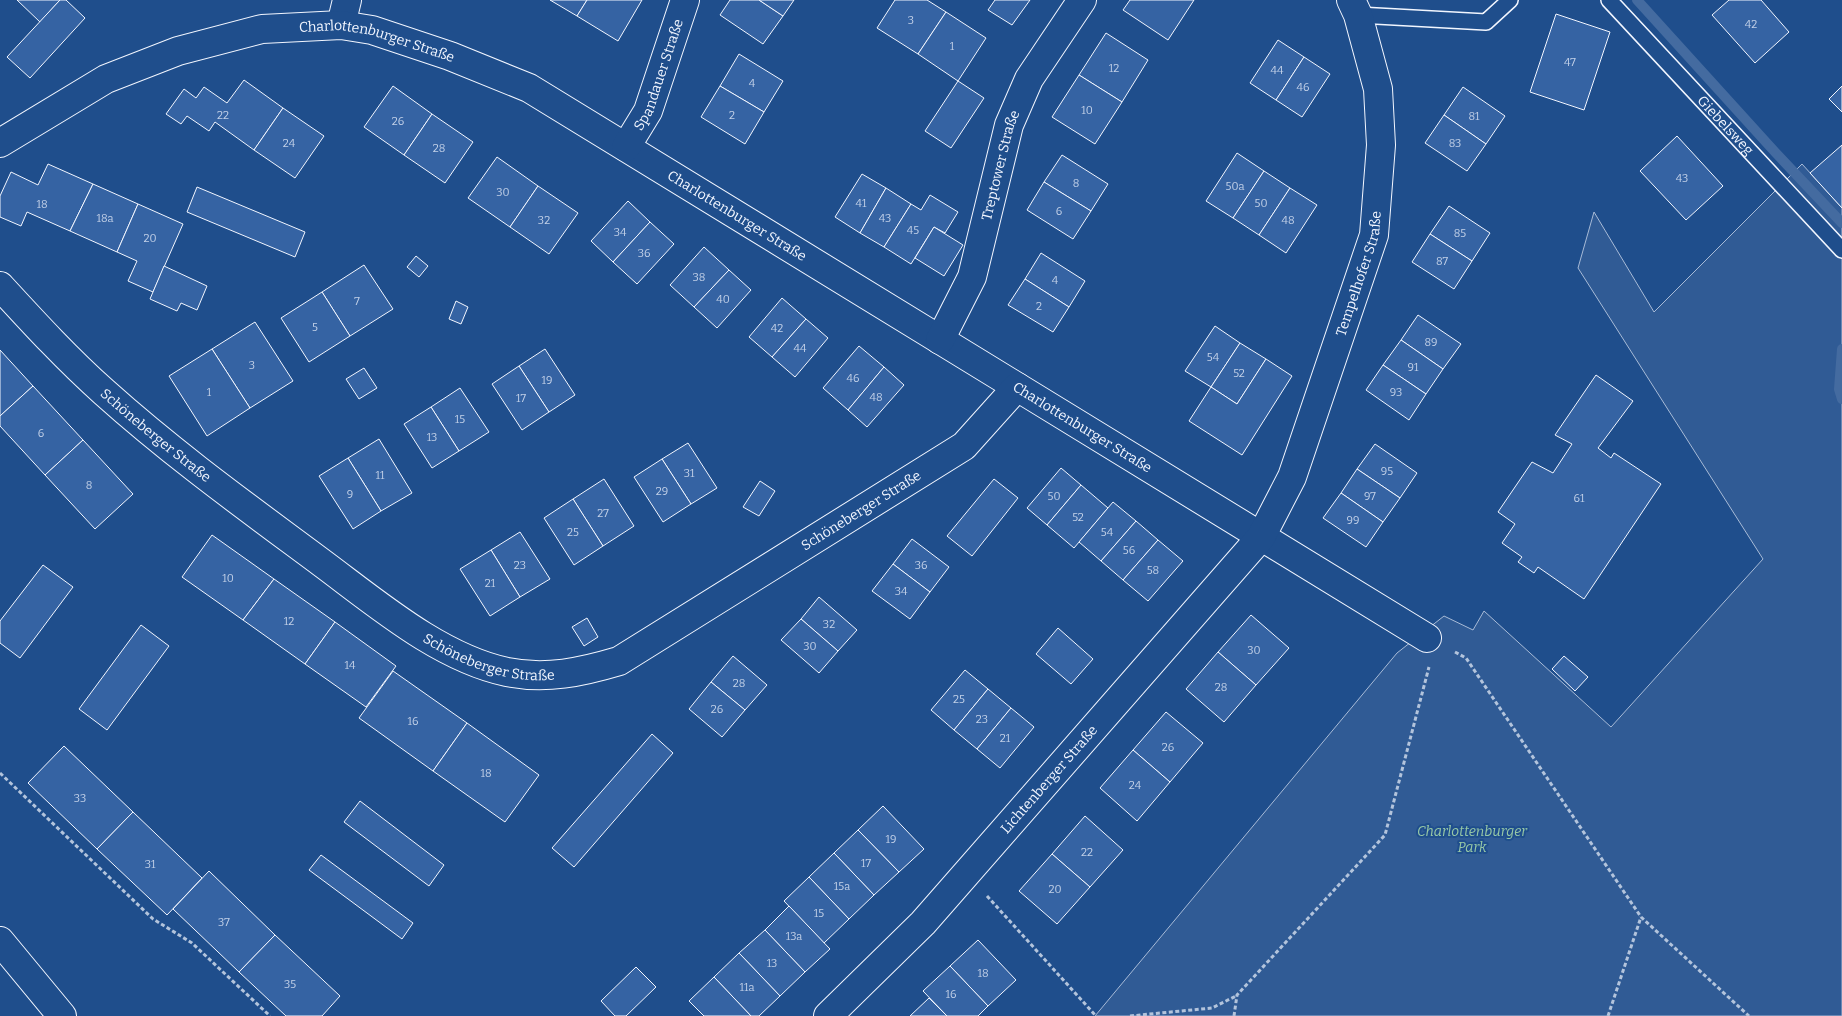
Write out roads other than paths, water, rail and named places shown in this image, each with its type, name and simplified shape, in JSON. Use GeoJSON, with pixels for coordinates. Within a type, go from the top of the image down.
{"type":"FeatureCollection","features":[{"type":"Feature","properties":{"kind":"street","name":"Spandauer Straße"},"geometry":{"type":"LineString","coordinates":[[626,147],[648,111],[685,0]]}},
{"type":"Feature","properties":{"kind":"street","name":"Treptower Straße"},"geometry":{"type":"LineString","coordinates":[[940,340],[972,277],[1009,125],[1029,79],[1082,0]]}},
{"type":"Feature","properties":{"kind":"street","name":"Tempelhofer Straße"},"geometry":{"type":"LineString","coordinates":[[1261,537],[1292,477],[1374,235],[1381,145],[1378,89],[1354,8]]}},
{"type":"Feature","properties":{"kind":"street","name":"Charlottenburger Straße"},"geometry":{"type":"LineString","coordinates":[[0,143],[106,79],[178,51],[262,29],[344,12],[372,30],[450,56],[529,88],[1431,640]]}},
{"type":"Feature","properties":{"kind":"street","name":"Schöneberger Straße"},"geometry":{"type":"LineString","coordinates":[[0,286],[53,343],[104,392],[201,473],[365,595],[419,633],[464,659],[507,672],[546,676],[581,672],[619,661],[964,446],[1017,387]]}},
{"type":"Feature","properties":{"kind":"street","name":"Lichtenberger Straße"},"geometry":{"type":"LineString","coordinates":[[828,1016],[923,923],[1261,537]]}},
{"type":"Feature","properties":{"kind":"street"},"geometry":{"type":"LineString","coordinates":[[0,940],[62,1016]]}},
{"type":"Feature","properties":{"kind":"lane"},"geometry":{"type":"LineString","coordinates":[[1354,8],[1486,22],[1510,0]]}},
{"type":"Feature","properties":{"kind":"lane","name":"Giebelsweg"},"geometry":{"type":"LineString","coordinates":[[1609,0],[1842,250]]}},
{"type":"Feature","properties":{"kind":"waterway"},"geometry":{"type":"LineString","coordinates":[[1637,0],[1842,223]]}},
{"type":"Feature","properties":{"kind":"waterway"},"geometry":{"type":"LineString","coordinates":[[1842,349],[1839,389],[1842,399]]}},
{"type":"Feature","properties":{"kind":"park label","name":"Charlottenburger Park"},"geometry":{"type":"Point","coordinates":[1472,840]}}]}
